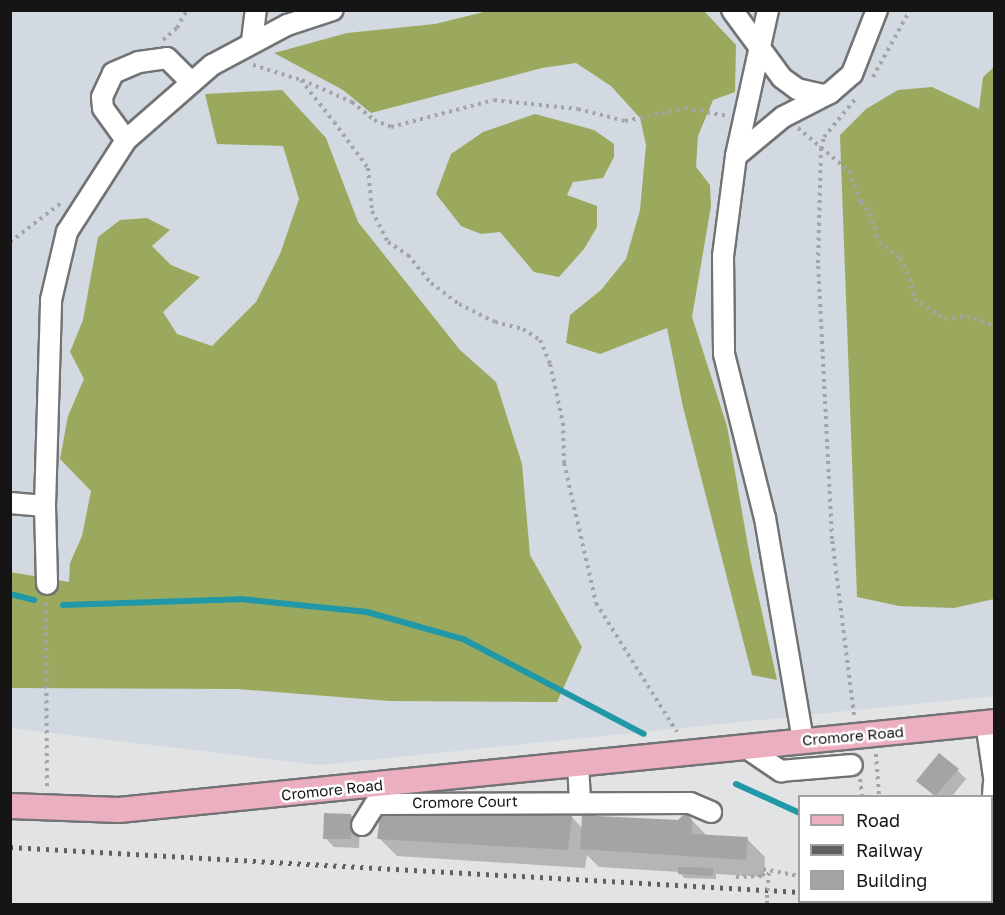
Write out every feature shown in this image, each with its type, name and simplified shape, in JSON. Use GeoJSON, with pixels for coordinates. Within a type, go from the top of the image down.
{"type":"FeatureCollection","features":[{"type":"Feature","properties":{"kind":"main road","name":"Cromore Road"},"geometry":{"type":"LineString","coordinates":[[10,806],[130,809],[578,763],[748,749],[803,740],[865,736],[990,722]]}},
{"type":"Feature","properties":{"kind":"street"},"geometry":{"type":"LineString","coordinates":[[252,42],[256,10]]}},
{"type":"Feature","properties":{"kind":"street"},"geometry":{"type":"LineString","coordinates":[[47,584],[45,506],[51,300],[67,232],[126,140],[190,81],[252,42],[333,10]]}},
{"type":"Feature","properties":{"kind":"street"},"geometry":{"type":"LineString","coordinates":[[732,10],[761,52],[797,89],[830,93]]}},
{"type":"Feature","properties":{"kind":"street"},"geometry":{"type":"LineString","coordinates":[[768,10],[761,52],[736,156],[723,256],[724,354],[765,518],[803,740]]}},
{"type":"Feature","properties":{"kind":"street"},"geometry":{"type":"LineString","coordinates":[[736,156],[787,115],[830,93],[852,74],[877,10]]}},
{"type":"Feature","properties":{"kind":"street"},"geometry":{"type":"LineString","coordinates":[[126,140],[103,108],[102,97],[113,73],[139,62],[167,58],[190,81]]}},
{"type":"Feature","properties":{"kind":"street"},"geometry":{"type":"LineString","coordinates":[[10,503],[45,506]]}},
{"type":"Feature","properties":{"kind":"street"},"geometry":{"type":"LineString","coordinates":[[990,722],[994,777]]}},
{"type":"Feature","properties":{"kind":"street"},"geometry":{"type":"LineString","coordinates":[[748,749],[781,771],[852,765]]}},
{"type":"Feature","properties":{"kind":"street"},"geometry":{"type":"LineString","coordinates":[[578,763],[580,801]]}},
{"type":"Feature","properties":{"kind":"street","name":"Cromore Court"},"geometry":{"type":"LineString","coordinates":[[362,825],[375,804],[580,801],[690,803],[711,812]]}},
{"type":"Feature","properties":{"kind":"path"},"geometry":{"type":"LineString","coordinates":[[867,85],[880,68],[910,10]]}},
{"type":"Feature","properties":{"kind":"path"},"geometry":{"type":"LineString","coordinates":[[234,54],[257,68],[301,80],[352,102],[374,120],[391,127],[494,100],[578,109],[625,121],[685,108],[714,116],[734,115],[742,105],[748,105]]}},
{"type":"Feature","properties":{"kind":"path"},"geometry":{"type":"LineString","coordinates":[[301,80],[368,168],[372,211],[388,242],[408,255],[431,283],[459,304],[495,322],[523,329],[540,340],[550,364],[561,413],[564,463],[596,603],[701,752]]}},
{"type":"Feature","properties":{"kind":"path"},"geometry":{"type":"LineString","coordinates":[[860,94],[824,137],[821,150],[818,262],[832,539],[865,736],[879,795]]}},
{"type":"Feature","properties":{"kind":"path"},"geometry":{"type":"LineString","coordinates":[[787,115],[821,150],[849,171],[861,202],[870,213],[879,242],[900,258],[910,278],[914,299],[945,319],[967,316],[994,326]]}},
{"type":"Feature","properties":{"kind":"path"},"geometry":{"type":"LineString","coordinates":[[47,584],[44,692],[48,808]]}},
{"type":"Feature","properties":{"kind":"path"},"geometry":{"type":"LineString","coordinates":[[736,877],[763,876],[763,869],[798,876]]}},
{"type":"Feature","properties":{"kind":"path"},"geometry":{"type":"LineString","coordinates":[[767,904],[769,871]]}},
{"type":"Feature","properties":{"kind":"shaded area"},"geometry":{"type":"Polygon","coordinates":[[[11,11],[994,11],[994,696],[319,765],[11,728],[11,11]]]}},
{"type":"Feature","properties":{"kind":"green space"},"geometry":{"type":"Polygon","coordinates":[[[492,10],[704,11],[736,45],[735,92],[713,100],[698,136],[696,167],[710,185],[711,206],[692,317],[727,426],[751,563],[777,680],[752,675],[683,407],[667,328],[600,354],[566,343],[570,315],[601,290],[626,259],[640,210],[646,145],[640,118],[611,86],[576,63],[542,68],[371,113],[343,90],[274,53],[347,33],[435,24],[492,10]]]}},
{"type":"Feature","properties":{"kind":"green space"},"geometry":{"type":"Polygon","coordinates":[[[994,67],[994,599],[954,608],[899,606],[857,597],[840,135],[866,109],[898,90],[932,87],[979,109],[983,77],[994,67]]]}},
{"type":"Feature","properties":{"kind":"green space"},"geometry":{"type":"Polygon","coordinates":[[[282,90],[326,138],[358,222],[460,350],[496,382],[522,464],[530,555],[582,647],[557,702],[389,701],[238,689],[11,688],[10,572],[69,582],[70,563],[82,536],[91,491],[60,459],[68,416],[84,379],[70,352],[83,320],[98,237],[120,220],[147,218],[170,230],[152,246],[171,265],[200,277],[163,312],[177,334],[212,346],[256,302],[280,254],[299,199],[283,146],[217,144],[205,94],[282,90]]]}},
{"type":"Feature","properties":{"kind":"green space"},"geometry":{"type":"Polygon","coordinates":[[[535,114],[594,130],[614,144],[614,157],[603,178],[573,182],[567,195],[597,206],[597,227],[584,249],[559,277],[534,272],[500,232],[481,234],[461,226],[436,194],[451,154],[483,132],[535,114]]]}},
{"type":"Feature","properties":{"kind":"building"},"geometry":{"type":"Polygon","coordinates":[[[939,753],[959,769],[936,795],[916,781],[939,753]]]}},
{"type":"Feature","properties":{"kind":"building"},"geometry":{"type":"Polygon","coordinates":[[[589,808],[597,816],[678,820],[686,812],[692,820],[692,834],[748,837],[746,860],[580,849],[582,815],[589,808]]]}},
{"type":"Feature","properties":{"kind":"building"},"geometry":{"type":"Polygon","coordinates":[[[324,813],[351,814],[351,839],[323,839],[324,813]]]}},
{"type":"Feature","properties":{"kind":"building"},"geometry":{"type":"Polygon","coordinates":[[[380,816],[572,816],[568,850],[377,839],[380,816]]]}},
{"type":"Feature","properties":{"kind":"building"},"geometry":{"type":"Polygon","coordinates":[[[993,828],[994,828],[993,860],[993,828]]]}},
{"type":"Feature","properties":{"kind":"building"},"geometry":{"type":"Polygon","coordinates":[[[678,867],[713,868],[713,876],[678,874],[678,867]]]}},
{"type":"Feature","properties":{"kind":"waterway"},"geometry":{"type":"LineString","coordinates":[[10,594],[34,600]]}},
{"type":"Feature","properties":{"kind":"waterway"},"geometry":{"type":"LineString","coordinates":[[63,605],[240,599],[367,612],[463,639],[644,734]]}},
{"type":"Feature","properties":{"kind":"waterway"},"geometry":{"type":"LineString","coordinates":[[736,784],[798,812]]}},
{"type":"Feature","properties":{"kind":"railway"},"geometry":{"type":"LineString","coordinates":[[10,847],[798,892]]}}]}
